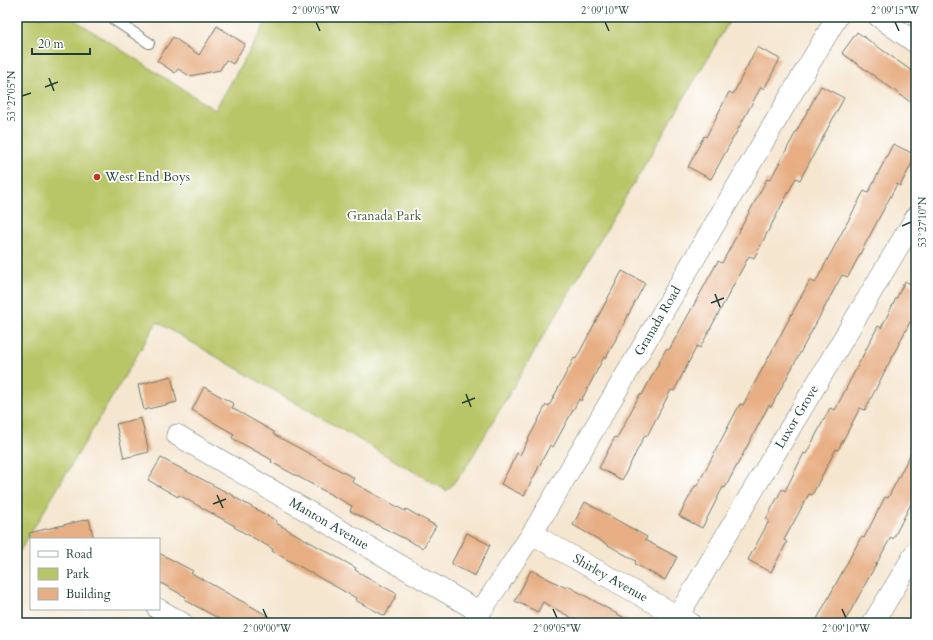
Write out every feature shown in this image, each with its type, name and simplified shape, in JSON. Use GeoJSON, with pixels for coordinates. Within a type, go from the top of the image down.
{"type":"FeatureCollection","features":[{"type":"Feature","properties":{"kind":"street","name":"Granada Road"},"geometry":{"type":"LineString","coordinates":[[477,618],[532,534],[837,17]]}},
{"type":"Feature","properties":{"kind":"street"},"geometry":{"type":"LineString","coordinates":[[879,17],[916,42]]}},
{"type":"Feature","properties":{"kind":"street","name":"Luxor Grove"},"geometry":{"type":"LineString","coordinates":[[684,619],[916,217]]}},
{"type":"Feature","properties":{"kind":"street","name":"Manton Avenue"},"geometry":{"type":"LineString","coordinates":[[177,434],[477,618]]}},
{"type":"Feature","properties":{"kind":"street","name":"Shirley Avenue"},"geometry":{"type":"LineString","coordinates":[[532,534],[684,619]]}},
{"type":"Feature","properties":{"kind":"street"},"geometry":{"type":"LineString","coordinates":[[873,623],[916,552]]}},
{"type":"Feature","properties":{"kind":"street"},"geometry":{"type":"LineString","coordinates":[[160,610],[182,623]]}},
{"type":"Feature","properties":{"kind":"lane"},"geometry":{"type":"LineString","coordinates":[[115,17],[113,19],[149,43]]}},
{"type":"Feature","properties":{"kind":"green space","name":"Granada Park"},"geometry":{"type":"Polygon","coordinates":[[[17,17],[70,17],[215,110],[269,17],[732,17],[465,469],[447,491],[157,322],[17,556],[17,17]]]}},
{"type":"Feature","properties":{"kind":"building"},"geometry":{"type":"Polygon","coordinates":[[[217,26],[245,44],[233,64],[226,60],[220,70],[190,76],[178,69],[175,73],[157,61],[173,37],[199,55],[217,26]]]}},
{"type":"Feature","properties":{"kind":"building"},"geometry":{"type":"Polygon","coordinates":[[[857,32],[916,74],[916,106],[842,53],[857,32]]]}},
{"type":"Feature","properties":{"kind":"building"},"geometry":{"type":"Polygon","coordinates":[[[757,47],[780,59],[764,89],[761,87],[711,179],[688,167],[704,136],[706,137],[729,92],[733,94],[757,47]]]}},
{"type":"Feature","properties":{"kind":"building"},"geometry":{"type":"Polygon","coordinates":[[[821,86],[844,98],[800,180],[796,178],[754,258],[749,256],[700,348],[697,346],[674,391],[671,390],[647,436],[645,435],[622,480],[599,468],[615,437],[617,438],[640,394],[642,395],[666,349],[669,350],[718,261],[722,263],[767,179],[770,180],[821,86]]]}},
{"type":"Feature","properties":{"kind":"building"},"geometry":{"type":"Polygon","coordinates":[[[893,144],[916,155],[900,186],[897,184],[848,277],[842,275],[771,407],[769,405],[702,528],[679,516],[695,486],[697,486],[740,404],[743,405],[810,280],[815,283],[864,191],[868,193],[893,144]]]}},
{"type":"Feature","properties":{"kind":"building"},"geometry":{"type":"Polygon","coordinates":[[[622,271],[645,283],[606,358],[604,357],[581,401],[579,399],[553,447],[550,445],[524,496],[501,484],[517,453],[520,455],[546,405],[549,406],[574,358],[576,359],[622,271]]]}},
{"type":"Feature","properties":{"kind":"building"},"geometry":{"type":"Polygon","coordinates":[[[905,281],[916,287],[916,325],[910,322],[865,410],[860,408],[838,450],[836,449],[812,495],[809,494],[784,540],[787,542],[771,572],[748,560],[769,521],[766,519],[782,489],[785,491],[804,453],[806,454],[830,408],[835,410],[878,326],[881,328],[905,281]]]}},
{"type":"Feature","properties":{"kind":"building"},"geometry":{"type":"Polygon","coordinates":[[[171,376],[177,402],[144,410],[138,385],[171,376]]]}},
{"type":"Feature","properties":{"kind":"building"},"geometry":{"type":"Polygon","coordinates":[[[204,387],[234,404],[232,408],[274,432],[273,434],[354,478],[352,482],[436,526],[423,548],[350,511],[352,506],[271,462],[272,460],[232,438],[234,434],[192,410],[204,387]]]}},
{"type":"Feature","properties":{"kind":"building"},"geometry":{"type":"Polygon","coordinates":[[[141,418],[149,452],[124,458],[116,424],[141,418]]]}},
{"type":"Feature","properties":{"kind":"building"},"geometry":{"type":"Polygon","coordinates":[[[916,443],[916,494],[893,539],[891,537],[844,623],[815,623],[861,537],[864,538],[885,497],[888,498],[916,443]]]}},
{"type":"Feature","properties":{"kind":"building"},"geometry":{"type":"Polygon","coordinates":[[[161,458],[234,496],[277,521],[276,523],[356,568],[355,570],[397,594],[385,616],[272,551],[273,549],[234,527],[235,526],[179,495],[178,497],[148,480],[161,458]]]}},
{"type":"Feature","properties":{"kind":"building"},"geometry":{"type":"Polygon","coordinates":[[[585,502],[647,537],[645,540],[677,557],[665,580],[635,564],[636,561],[573,525],[585,502]]]}},
{"type":"Feature","properties":{"kind":"building"},"geometry":{"type":"Polygon","coordinates":[[[89,519],[94,538],[30,539],[29,533],[89,519]]]}},
{"type":"Feature","properties":{"kind":"building"},"geometry":{"type":"Polygon","coordinates":[[[467,533],[490,545],[475,576],[451,564],[467,533]]]}},
{"type":"Feature","properties":{"kind":"building"},"geometry":{"type":"Polygon","coordinates":[[[160,554],[193,571],[191,573],[281,623],[227,623],[185,600],[186,597],[160,583],[160,554]]]}},
{"type":"Feature","properties":{"kind":"building"},"geometry":{"type":"Polygon","coordinates":[[[531,570],[566,588],[568,586],[633,623],[581,623],[543,602],[538,612],[515,601],[531,570]]]}},
{"type":"Feature","properties":{"kind":"place","name":"West End Boys"},"geometry":{"type":"Point","coordinates":[97,177]}}]}
